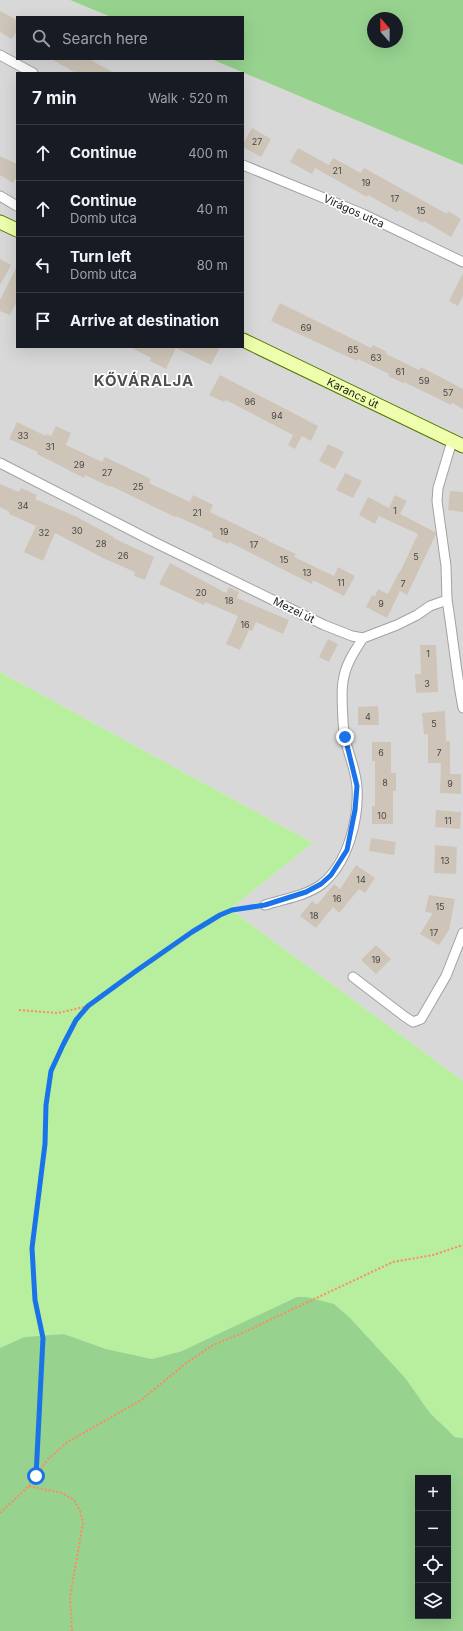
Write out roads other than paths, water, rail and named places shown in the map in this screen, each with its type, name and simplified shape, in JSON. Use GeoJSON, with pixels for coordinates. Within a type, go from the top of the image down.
{"type":"FeatureCollection","features":[{"type":"Feature","properties":{"kind":"main road"},"geometry":{"type":"LineString","coordinates":[[0,222],[16,230]]}},
{"type":"Feature","properties":{"kind":"main road","name":"Karancs út"},"geometry":{"type":"LineString","coordinates":[[244,340],[458,444]]}},
{"type":"Feature","properties":{"kind":"street"},"geometry":{"type":"LineString","coordinates":[[0,55],[32,72]]}},
{"type":"Feature","properties":{"kind":"street","name":"Virágos utca"},"geometry":{"type":"LineString","coordinates":[[244,165],[363,214],[463,262]]}},
{"type":"Feature","properties":{"kind":"street"},"geometry":{"type":"LineString","coordinates":[[0,196],[16,205]]}},
{"type":"Feature","properties":{"kind":"street"},"geometry":{"type":"LineString","coordinates":[[458,444],[438,488],[437,501],[446,566],[447,600],[454,637],[456,668],[463,708]]}},
{"type":"Feature","properties":{"kind":"street","name":"Mezei út"},"geometry":{"type":"LineString","coordinates":[[0,463],[156,543],[317,622],[352,636],[363,638]]}},
{"type":"Feature","properties":{"kind":"street"},"geometry":{"type":"LineString","coordinates":[[265,905],[306,892],[321,884],[331,875],[347,850],[355,810],[357,786],[345,737],[343,682],[350,657],[363,638],[397,625],[417,615],[430,606],[447,600]]}},
{"type":"Feature","properties":{"kind":"street"},"geometry":{"type":"LineString","coordinates":[[353,977],[404,1016],[413,1022],[417,1021],[421,1019],[446,976],[463,933]]}},
{"type":"Feature","properties":{"kind":"district","name":"KŐVÁRALJA"},"geometry":{"type":"Point","coordinates":[144,380]}}]}
